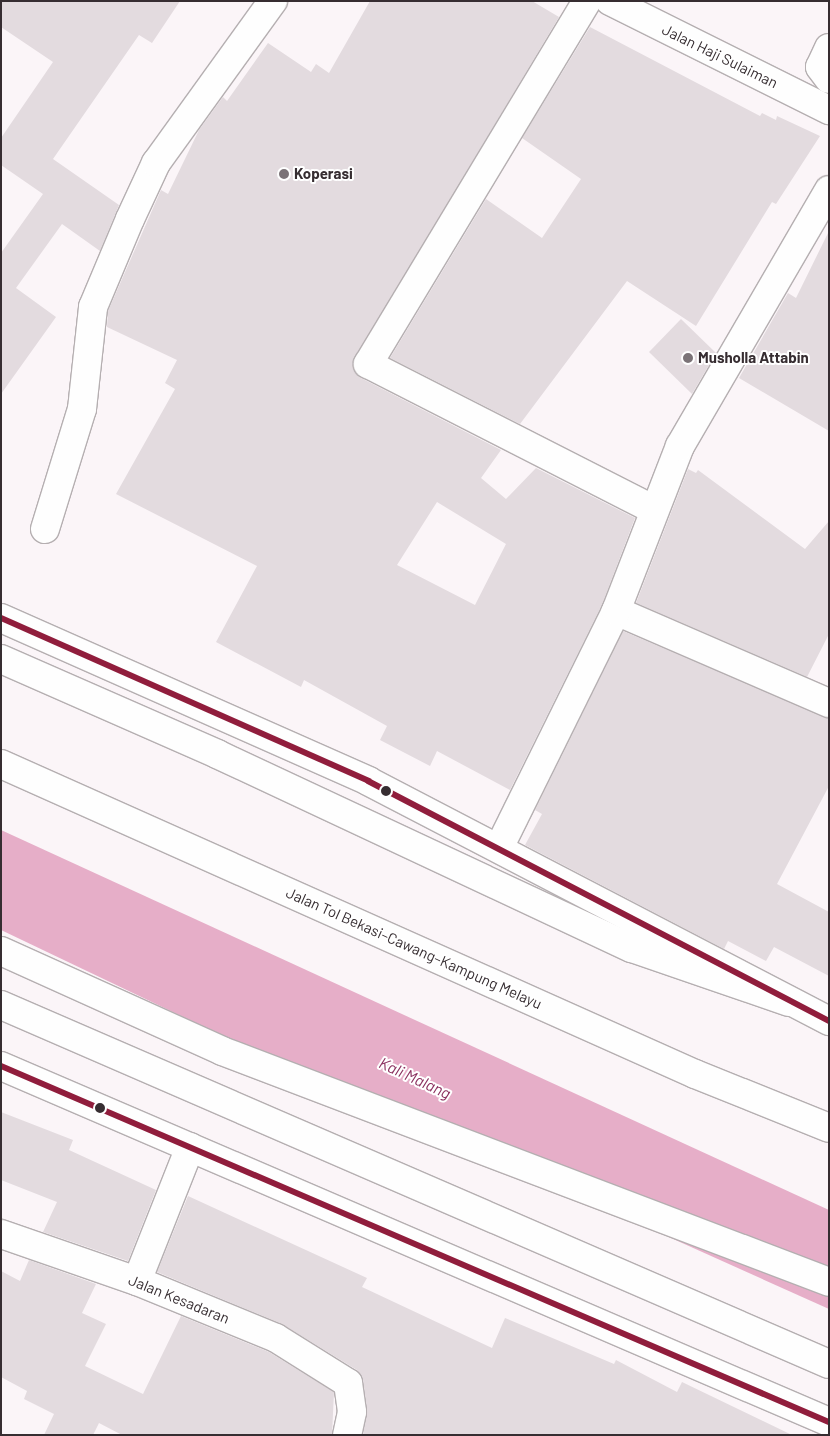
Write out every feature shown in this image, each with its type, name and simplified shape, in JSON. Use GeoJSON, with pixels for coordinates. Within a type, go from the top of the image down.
{"type":"FeatureCollection","features":[{"type":"Feature","properties":{"kind":"main road"},"geometry":{"type":"LineString","coordinates":[[45,529],[82,409],[93,307],[130,219],[156,163],[273,1]]}},
{"type":"Feature","properties":{"kind":"main road"},"geometry":{"type":"LineString","coordinates":[[587,1],[368,364],[652,509]]}},
{"type":"Feature","properties":{"kind":"main road","name":"Jalan Haji Sulaiman"},"geometry":{"type":"LineString","coordinates":[[610,1],[829,110]]}},
{"type":"Feature","properties":{"kind":"main road"},"geometry":{"type":"LineString","coordinates":[[829,48],[820,67],[829,79]]}},
{"type":"Feature","properties":{"kind":"main road"},"geometry":{"type":"LineString","coordinates":[[499,848],[616,611],[652,509],[680,446],[829,190]]}},
{"type":"Feature","properties":{"kind":"main road"},"geometry":{"type":"LineString","coordinates":[[616,611],[829,703]]}},
{"type":"Feature","properties":{"kind":"main road"},"geometry":{"type":"LineString","coordinates":[[1,618],[368,781],[499,848],[789,1002],[829,1021]]}},
{"type":"Feature","properties":{"kind":"main road"},"geometry":{"type":"LineString","coordinates":[[1,659],[216,754],[632,948],[789,1002]]}},
{"type":"Feature","properties":{"kind":"main road","name":"Jalan Tol Bekasi–Cawang–Kampung Melayu"},"geometry":{"type":"LineString","coordinates":[[1,764],[695,1074],[829,1128]]}},
{"type":"Feature","properties":{"kind":"main road"},"geometry":{"type":"LineString","coordinates":[[1,951],[222,1051],[829,1282]]}},
{"type":"Feature","properties":{"kind":"main road"},"geometry":{"type":"LineString","coordinates":[[1,1005],[829,1364]]}},
{"type":"Feature","properties":{"kind":"main road"},"geometry":{"type":"LineString","coordinates":[[1,1066],[829,1422]]}},
{"type":"Feature","properties":{"kind":"main road"},"geometry":{"type":"LineString","coordinates":[[137,1281],[190,1147]]}},
{"type":"Feature","properties":{"kind":"main road","name":"Jalan Kesadaran"},"geometry":{"type":"LineString","coordinates":[[1,1234],[137,1281],[276,1338],[348,1383],[352,1412],[347,1435]]}},
{"type":"Feature","properties":{"kind":"water","name":"Kali Malang"},"geometry":{"type":"Polygon","coordinates":[[[1,830],[829,1210],[829,1309],[244,1046],[1,930],[1,830]]]}},
{"type":"Feature","properties":{"kind":"building"},"geometry":{"type":"Polygon","coordinates":[[[1,1],[180,1],[152,43],[139,35],[53,159],[119,205],[100,251],[62,224],[16,288],[56,317],[1,394],[1,253],[43,194],[1,165],[1,138],[53,62],[1,27],[1,1]]]}},
{"type":"Feature","properties":{"kind":"building"},"geometry":{"type":"Polygon","coordinates":[[[370,1],[532,1],[559,17],[352,364],[361,378],[501,450],[481,478],[506,499],[536,468],[635,518],[602,605],[510,790],[437,751],[430,766],[380,740],[387,726],[304,680],[301,687],[216,642],[257,566],[116,494],[175,389],[165,383],[177,360],[107,327],[108,311],[161,190],[168,194],[199,130],[223,97],[227,101],[268,43],[311,72],[316,64],[329,73],[370,1]],[[437,502],[397,565],[475,605],[506,544],[437,502]]]}},
{"type":"Feature","properties":{"kind":"building"},"geometry":{"type":"Polygon","coordinates":[[[590,27],[760,116],[762,113],[776,120],[777,116],[820,136],[776,204],[772,202],[696,326],[627,281],[520,424],[390,358],[486,199],[542,238],[581,179],[522,138],[590,27]]]}},
{"type":"Feature","properties":{"kind":"building"},"geometry":{"type":"Polygon","coordinates":[[[829,231],[829,431],[739,378],[788,293],[796,298],[829,231]]]}},
{"type":"Feature","properties":{"kind":"building","name":"Musholla Attabin"},"geometry":{"type":"Polygon","coordinates":[[[681,319],[716,353],[692,394],[649,352],[681,319]]]}},
{"type":"Feature","properties":{"kind":"building"},"geometry":{"type":"Polygon","coordinates":[[[688,469],[696,473],[698,470],[805,549],[829,521],[829,634],[807,677],[636,603],[688,469]]]}},
{"type":"Feature","properties":{"kind":"building"},"geometry":{"type":"Polygon","coordinates":[[[623,631],[829,718],[829,786],[777,884],[829,912],[829,976],[774,947],[766,961],[728,941],[724,949],[525,845],[542,814],[535,810],[623,631]]]}},
{"type":"Feature","properties":{"kind":"building"},"geometry":{"type":"Polygon","coordinates":[[[1,1112],[73,1140],[69,1150],[156,1190],[128,1261],[43,1232],[57,1202],[1,1180],[1,1112]]]}},
{"type":"Feature","properties":{"kind":"building"},"geometry":{"type":"Polygon","coordinates":[[[188,1196],[367,1278],[362,1287],[492,1348],[505,1318],[614,1364],[616,1360],[677,1392],[682,1382],[792,1435],[363,1435],[367,1410],[363,1380],[357,1370],[282,1324],[157,1272],[188,1196]]]}},
{"type":"Feature","properties":{"kind":"building"},"geometry":{"type":"Polygon","coordinates":[[[29,1260],[96,1284],[82,1313],[106,1324],[85,1366],[143,1394],[181,1316],[269,1352],[334,1392],[332,1435],[122,1435],[99,1423],[93,1435],[44,1435],[54,1414],[24,1399],[27,1391],[1,1377],[1,1271],[20,1281],[29,1260]]]}},
{"type":"Feature","properties":{"kind":"transit line"},"geometry":{"type":"LineString","coordinates":[[1,618],[368,781],[829,1021]]}},
{"type":"Feature","properties":{"kind":"transit line"},"geometry":{"type":"LineString","coordinates":[[1,1066],[829,1422]]}},
{"type":"Feature","properties":{"kind":"place","name":"Koperasi"},"geometry":{"type":"Point","coordinates":[284,174]}},
{"type":"Feature","properties":{"kind":"place","name":"Musholla Attabin"},"geometry":{"type":"Point","coordinates":[688,358]}}]}
